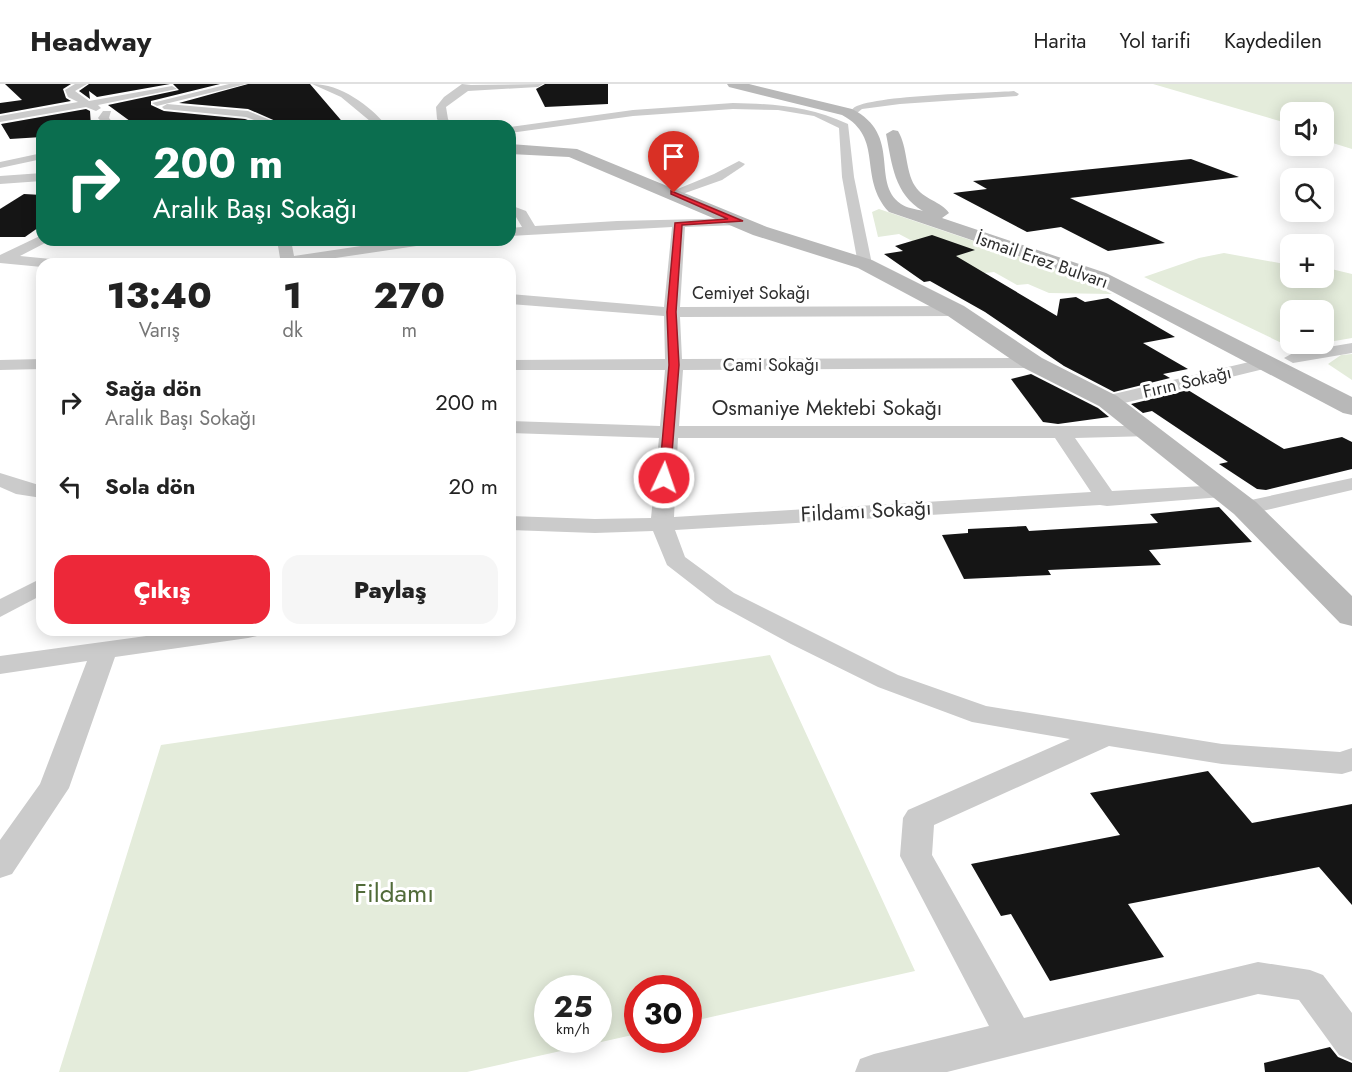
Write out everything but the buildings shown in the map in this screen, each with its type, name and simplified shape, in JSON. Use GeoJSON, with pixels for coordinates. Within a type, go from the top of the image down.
{"type":"FeatureCollection","features":[{"type":"Feature","properties":{"kind":"street"},"geometry":{"type":"LineString","coordinates":[[82,84],[70,90],[71,95],[111,112],[103,118],[105,120]]}},
{"type":"Feature","properties":{"kind":"street"},"geometry":{"type":"LineString","coordinates":[[241,84],[151,104],[183,110],[248,114],[264,120]]}},
{"type":"Feature","properties":{"kind":"street"},"geometry":{"type":"LineString","coordinates":[[317,84],[344,95],[375,120]]}},
{"type":"Feature","properties":{"kind":"street"},"geometry":{"type":"LineString","coordinates":[[443,120],[441,117],[443,102],[466,86],[538,84]]}},
{"type":"Feature","properties":{"kind":"street","name":"İsmail Erez Bulvarı"},"geometry":{"type":"LineString","coordinates":[[734,84],[827,102],[852,111],[865,120],[870,126],[882,194],[894,208],[1099,277],[1352,407]]}},
{"type":"Feature","properties":{"kind":"street"},"geometry":{"type":"LineString","coordinates":[[753,87],[792,104],[824,112],[844,126],[848,177],[865,264]]}},
{"type":"Feature","properties":{"kind":"street","name":"İsmail Erez Bulvarı"},"geometry":{"type":"LineString","coordinates":[[753,87],[881,119],[889,126],[906,189],[921,204],[960,221],[1098,265],[1352,388]]}},
{"type":"Feature","properties":{"kind":"street"},"geometry":{"type":"LineString","coordinates":[[0,119],[91,105],[172,89]]}},
{"type":"Feature","properties":{"kind":"street"},"geometry":{"type":"LineString","coordinates":[[852,111],[892,104],[1014,94]]}},
{"type":"Feature","properties":{"kind":"street"},"geometry":{"type":"LineString","coordinates":[[516,129],[706,100],[792,104]]}},
{"type":"Feature","properties":{"kind":"street"},"geometry":{"type":"LineString","coordinates":[[827,102],[892,104]]}},
{"type":"Feature","properties":{"kind":"street"},"geometry":{"type":"LineString","coordinates":[[883,117],[879,111],[892,104]]}},
{"type":"Feature","properties":{"kind":"street"},"geometry":{"type":"LineString","coordinates":[[516,149],[572,152],[739,221],[865,264],[956,311],[1033,363],[1108,401],[1144,432],[1245,508],[1352,615]]}},
{"type":"Feature","properties":{"kind":"street"},"geometry":{"type":"LineString","coordinates":[[0,165],[36,157]]}},
{"type":"Feature","properties":{"kind":"street"},"geometry":{"type":"LineString","coordinates":[[674,193],[718,177],[739,164]]}},
{"type":"Feature","properties":{"kind":"street"},"geometry":{"type":"LineString","coordinates":[[0,180],[36,177]]}},
{"type":"Feature","properties":{"kind":"street"},"geometry":{"type":"LineString","coordinates":[[516,211],[521,213],[531,230]]}},
{"type":"Feature","properties":{"kind":"street"},"geometry":{"type":"LineString","coordinates":[[516,231],[739,221]]}},
{"type":"Feature","properties":{"kind":"street"},"geometry":{"type":"LineString","coordinates":[[679,223],[672,312],[674,365],[667,432],[662,524],[675,560],[724,598],[888,681],[982,715],[1222,754],[1342,763],[1352,759]]}},
{"type":"Feature","properties":{"kind":"street"},"geometry":{"type":"LineString","coordinates":[[2,259],[36,241]]}},
{"type":"Feature","properties":{"kind":"street"},"geometry":{"type":"LineString","coordinates":[[313,258],[391,246]]}},
{"type":"Feature","properties":{"kind":"street"},"geometry":{"type":"LineString","coordinates":[[2,259],[36,262]]}},
{"type":"Feature","properties":{"kind":"street","name":"Cemiyet Sokağı"},"geometry":{"type":"LineString","coordinates":[[516,299],[672,312],[956,311]]}},
{"type":"Feature","properties":{"kind":"street"},"geometry":{"type":"LineString","coordinates":[[1266,363],[1352,348]]}},
{"type":"Feature","properties":{"kind":"street","name":"Cami Sokağı"},"geometry":{"type":"LineString","coordinates":[[516,365],[1033,363]]}},
{"type":"Feature","properties":{"kind":"street","name":"Fırın Sokağı"},"geometry":{"type":"LineString","coordinates":[[1108,401],[1266,363]]}},
{"type":"Feature","properties":{"kind":"street"},"geometry":{"type":"LineString","coordinates":[[0,365],[36,364]]}},
{"type":"Feature","properties":{"kind":"street","name":"Osmaniye Mektebi Sokağı"},"geometry":{"type":"LineString","coordinates":[[516,427],[667,432],[1144,432]]}},
{"type":"Feature","properties":{"kind":"street"},"geometry":{"type":"LineString","coordinates":[[1060,431],[1107,500]]}},
{"type":"Feature","properties":{"kind":"street"},"geometry":{"type":"LineString","coordinates":[[0,479],[24,489],[36,491]]}},
{"type":"Feature","properties":{"kind":"street"},"geometry":{"type":"LineString","coordinates":[[1245,508],[1352,484]]}},
{"type":"Feature","properties":{"kind":"street","name":"Fildamı Sokağı"},"geometry":{"type":"LineString","coordinates":[[516,524],[595,526],[662,524],[1107,500],[1222,491]]}},
{"type":"Feature","properties":{"kind":"street"},"geometry":{"type":"LineString","coordinates":[[0,609],[36,588]]}},
{"type":"Feature","properties":{"kind":"street"},"geometry":{"type":"LineString","coordinates":[[0,665],[209,636]]}},
{"type":"Feature","properties":{"kind":"street"},"geometry":{"type":"LineString","coordinates":[[0,865],[54,788],[104,652]]}},
{"type":"Feature","properties":{"kind":"street"},"geometry":{"type":"LineString","coordinates":[[1015,1038],[916,856],[919,818],[1107,735]]}},
{"type":"Feature","properties":{"kind":"street"},"geometry":{"type":"LineString","coordinates":[[874,1072],[1258,978],[1310,987],[1352,1043]]}},
{"type":"Feature","properties":{"kind":"green space"},"geometry":{"type":"Polygon","coordinates":[[[1153,84],[1352,84],[1352,149],[1334,143],[1334,102],[1280,102],[1280,121],[1153,84]]]}},
{"type":"Feature","properties":{"kind":"green space"},"geometry":{"type":"Polygon","coordinates":[[[879,209],[1071,274],[1112,294],[1049,293],[1028,284],[1017,285],[994,272],[975,274],[899,234],[878,237],[872,212],[879,209]]]}},
{"type":"Feature","properties":{"kind":"green space"},"geometry":{"type":"Polygon","coordinates":[[[1224,253],[1280,263],[1280,288],[1334,288],[1334,270],[1352,274],[1352,338],[1334,341],[1334,300],[1280,300],[1280,342],[1144,277],[1199,258],[1224,253]]]}},
{"type":"Feature","properties":{"kind":"green space"},"geometry":{"type":"Polygon","coordinates":[[[1352,354],[1352,380],[1328,364],[1341,355],[1352,354]]]}},
{"type":"Feature","properties":{"kind":"green space","name":"Fildamı"},"geometry":{"type":"Polygon","coordinates":[[[770,655],[915,971],[702,1019],[702,975],[624,975],[624,1037],[612,1040],[612,975],[534,975],[534,1053],[552,1053],[467,1072],[59,1072],[161,745],[770,655]]]}},
{"type":"Feature","properties":{"kind":"route"},"geometry":{"type":"LineString","coordinates":[[664,478],[674,365],[672,312],[679,223],[739,221],[674,193]]}}]}
